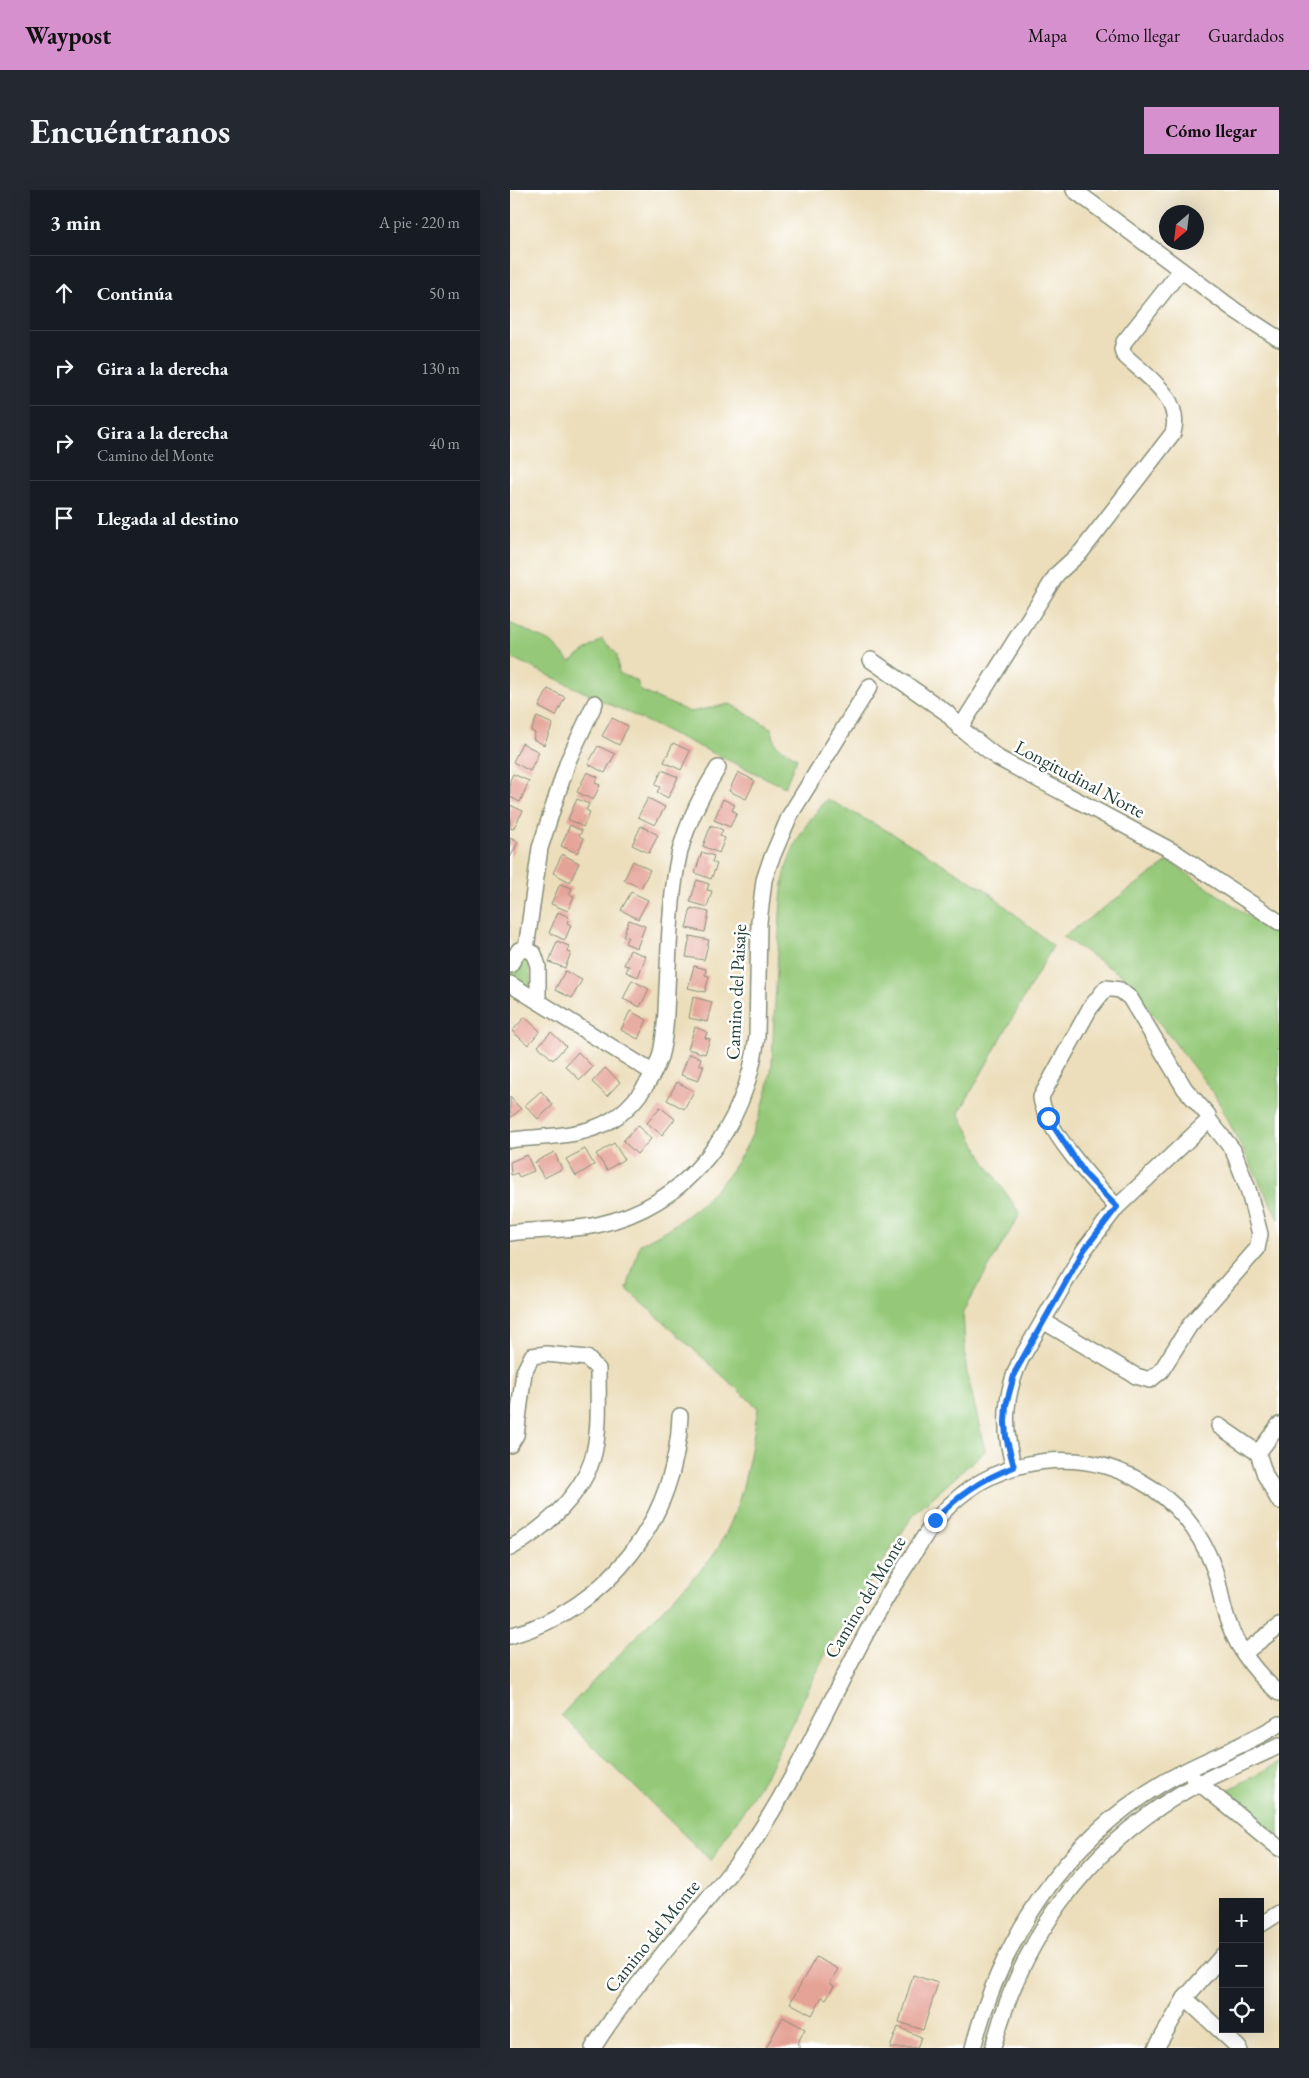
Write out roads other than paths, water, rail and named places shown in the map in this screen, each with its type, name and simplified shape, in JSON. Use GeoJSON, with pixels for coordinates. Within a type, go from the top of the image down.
{"type":"FeatureCollection","features":[{"type":"Feature","properties":{"kind":"street"},"geometry":{"type":"LineString","coordinates":[[1074,190],[1236,311],[1279,339]]}},
{"type":"Feature","properties":{"kind":"street"},"geometry":{"type":"LineString","coordinates":[[960,728],[1057,574],[1081,552],[1173,433],[1174,413],[1165,395],[1157,384],[1124,355],[1122,349],[1124,342],[1181,270]]}},
{"type":"Feature","properties":{"kind":"street","name":"Longitudinal Norte"},"geometry":{"type":"LineString","coordinates":[[871,660],[947,713],[960,728],[998,758],[1176,853],[1279,922]]}},
{"type":"Feature","properties":{"kind":"street","name":"Camino del Paisaje"},"geometry":{"type":"LineString","coordinates":[[510,1233],[576,1229],[631,1215],[660,1200],[680,1185],[699,1168],[721,1141],[744,1095],[755,1057],[758,1018],[760,915],[764,880],[790,815],[870,686]]}},
{"type":"Feature","properties":{"kind":"street"},"geometry":{"type":"LineString","coordinates":[[526,949],[540,848],[568,761],[595,703]]}},
{"type":"Feature","properties":{"kind":"street"},"geometry":{"type":"LineString","coordinates":[[510,1140],[574,1133],[601,1126],[613,1119],[632,1103],[660,1058],[665,1024],[677,863],[689,825],[706,787],[718,768]]}},
{"type":"Feature","properties":{"kind":"street"},"geometry":{"type":"LineString","coordinates":[[510,965],[519,950],[526,949],[534,954],[538,966],[538,1001]]}},
{"type":"Feature","properties":{"kind":"street"},"geometry":{"type":"LineString","coordinates":[[510,984],[652,1072]]}},
{"type":"Feature","properties":{"kind":"street"},"geometry":{"type":"LineString","coordinates":[[1043,1321],[1136,1376],[1150,1380],[1161,1371],[1190,1325],[1256,1249],[1260,1234],[1248,1189],[1233,1150],[1209,1120],[1208,1115],[1185,1090],[1130,998],[1120,990],[1106,988],[1090,1008],[1044,1089],[1042,1103],[1048,1118],[1085,1174],[1117,1207]]}},
{"type":"Feature","properties":{"kind":"street"},"geometry":{"type":"LineString","coordinates":[[1014,1467],[1006,1437],[1005,1422],[1009,1388],[1022,1356],[1084,1250],[1117,1207],[1209,1120]]}},
{"type":"Feature","properties":{"kind":"street"},"geometry":{"type":"LineString","coordinates":[[510,1445],[516,1435],[524,1372],[532,1356],[546,1354],[587,1358],[598,1369],[596,1443],[586,1473],[554,1516],[538,1530],[510,1548]]}},
{"type":"Feature","properties":{"kind":"street"},"geometry":{"type":"LineString","coordinates":[[510,1636],[542,1625],[581,1602],[599,1589],[629,1557],[653,1520],[670,1480],[679,1437],[680,1416]]}},
{"type":"Feature","properties":{"kind":"street"},"geometry":{"type":"LineString","coordinates":[[1258,1453],[1279,1424]]}},
{"type":"Feature","properties":{"kind":"street"},"geometry":{"type":"LineString","coordinates":[[1219,1426],[1258,1453],[1265,1475],[1279,1501]]}},
{"type":"Feature","properties":{"kind":"street","name":"Camino del Monte"},"geometry":{"type":"LineString","coordinates":[[593,2048],[651,1967],[748,1849],[801,1760],[845,1669],[889,1592],[935,1520],[971,1488],[996,1474],[1014,1467],[1050,1460],[1088,1462],[1124,1473],[1157,1491],[1185,1517],[1206,1548],[1219,1584],[1228,1622],[1244,1653],[1256,1670],[1279,1692]]}},
{"type":"Feature","properties":{"kind":"street"},"geometry":{"type":"LineString","coordinates":[[1244,1653],[1279,1626]]}},
{"type":"Feature","properties":{"kind":"street"},"geometry":{"type":"LineString","coordinates":[[973,2048],[988,1997],[1002,1962],[1026,1918],[1068,1862],[1111,1820],[1140,1797],[1185,1770],[1237,1747],[1279,1724]]}},
{"type":"Feature","properties":{"kind":"street"},"geometry":{"type":"LineString","coordinates":[[993,2048],[1008,1999],[1036,1938],[1063,1898],[1081,1876],[1122,1835],[1162,1805],[1198,1784],[1279,1746]]}},
{"type":"Feature","properties":{"kind":"street"},"geometry":{"type":"LineString","coordinates":[[1185,1770],[1198,1784],[1279,1848]]}},
{"type":"Feature","properties":{"kind":"street"},"geometry":{"type":"LineString","coordinates":[[1264,1922],[1279,1913]]}},
{"type":"Feature","properties":{"kind":"street"},"geometry":{"type":"LineString","coordinates":[[1156,2048],[1185,1998],[1219,1960]]}},
{"type":"Feature","properties":{"kind":"street"},"geometry":{"type":"LineString","coordinates":[[1185,1998],[1239,2048]]}}]}
